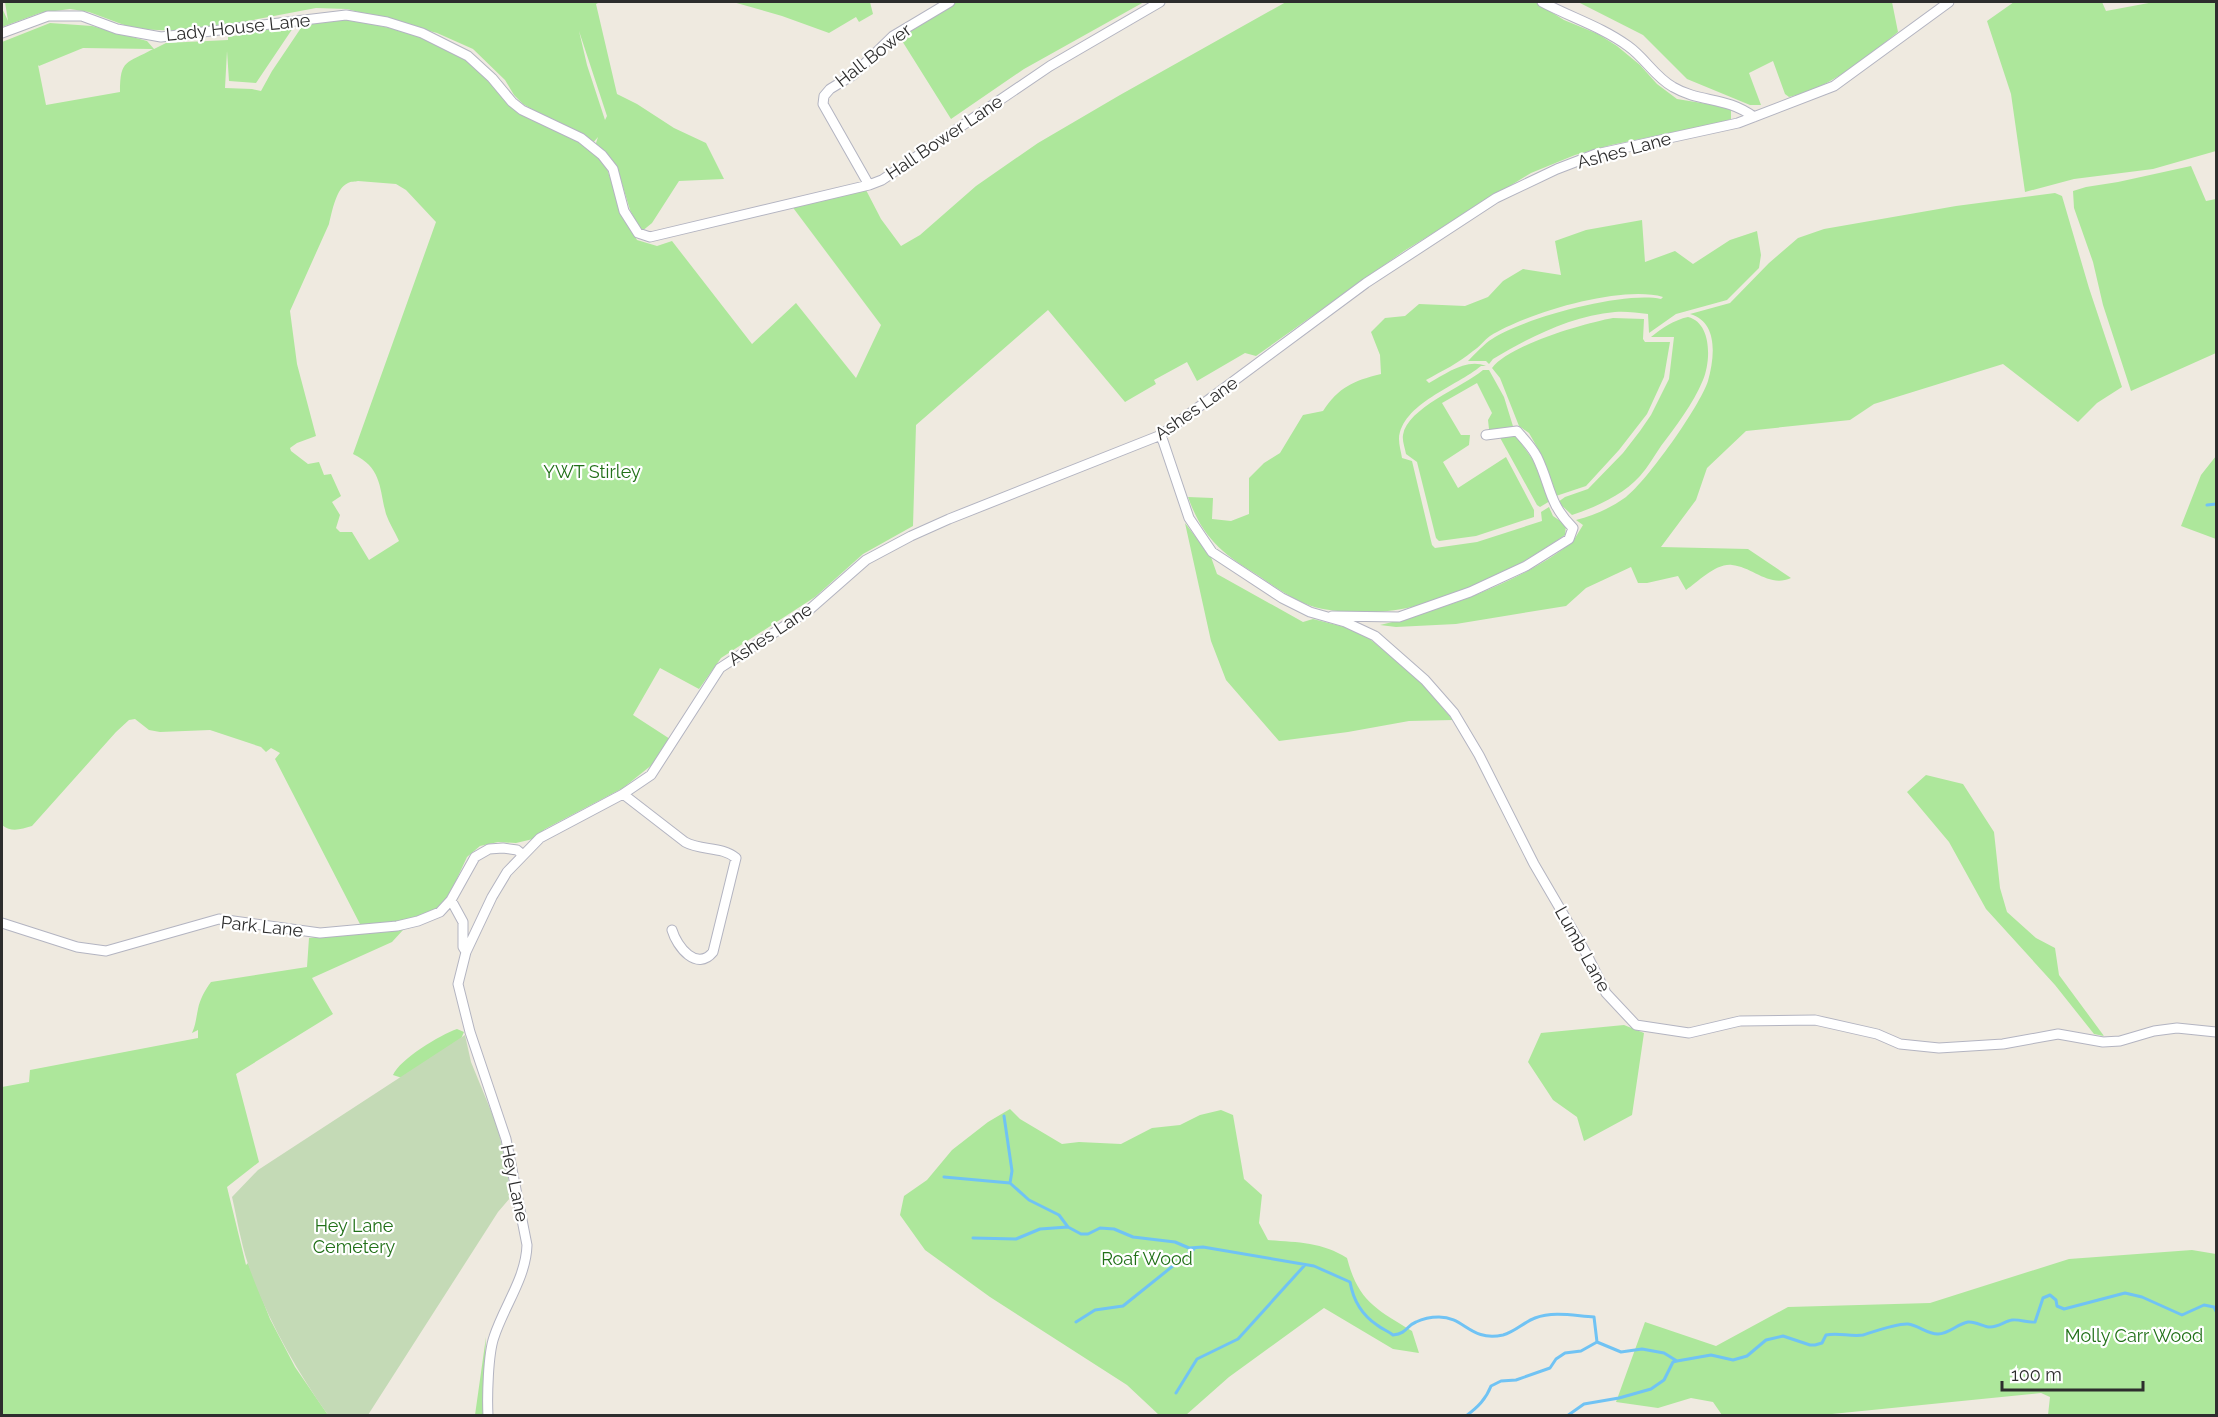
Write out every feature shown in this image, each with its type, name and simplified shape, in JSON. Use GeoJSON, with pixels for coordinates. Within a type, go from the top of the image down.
{"type":"FeatureCollection","features":[{"type":"Feature","properties":{"kind":"street","name":"Hall Bower"},"geometry":{"type":"LineString","coordinates":[[869,185],[823,104],[824,96],[830,89],[853,75],[893,36],[950,2]]}},
{"type":"Feature","properties":{"kind":"street","name":"Hall Bower Lane"},"geometry":{"type":"LineString","coordinates":[[638,233],[650,237],[882,180],[1050,66],[1160,2]]}},
{"type":"Feature","properties":{"kind":"street"},"geometry":{"type":"LineString","coordinates":[[1542,2],[1616,37],[1675,88],[1698,97],[1724,101],[1742,108],[1754,117]]}},
{"type":"Feature","properties":{"kind":"street","name":"Ashes Lane"},"geometry":{"type":"LineString","coordinates":[[466,952],[492,897],[507,872],[540,838],[623,794],[651,775],[720,668],[809,610],[866,560],[949,519],[1161,435],[1366,283],[1496,198],[1557,169],[1596,154],[1738,123],[1834,86],[1949,2]]}},
{"type":"Feature","properties":{"kind":"street","name":"Lady House Lane"},"geometry":{"type":"LineString","coordinates":[[2,33],[48,15],[82,16],[117,29],[161,37],[346,15],[387,22],[422,33],[468,56],[522,110],[581,138],[588,144],[613,169],[624,211],[638,233]]}},
{"type":"Feature","properties":{"kind":"street"},"geometry":{"type":"LineString","coordinates":[[1327,617],[1336,615],[1399,617],[1470,592],[1526,566],[1569,539],[1573,528],[1553,502],[1537,458],[1528,444],[1517,431],[1486,435]]}},
{"type":"Feature","properties":{"kind":"street","name":"Lumb Lane"},"geometry":{"type":"LineString","coordinates":[[1161,435],[1188,518],[1212,552],[1282,598],[1363,629],[1375,636],[1425,680],[1454,713],[1479,755],[1534,864],[1586,953],[1606,993],[1636,1025],[1689,1033],[1740,1021],[1815,1020],[1877,1034],[1900,1044],[1940,1048],[2003,1044],[2058,1034],[2103,1042],[2120,1041],[2154,1031],[2177,1028],[2217,1032]]}},
{"type":"Feature","properties":{"kind":"street"},"geometry":{"type":"LineString","coordinates":[[623,794],[685,842],[696,848],[721,851],[736,858],[713,952],[708,958],[702,960],[692,958],[676,942],[672,930]]}},
{"type":"Feature","properties":{"kind":"street","name":"Park Lane"},"geometry":{"type":"LineString","coordinates":[[2,924],[77,947],[106,951],[219,919],[320,933],[397,926],[440,912],[451,900],[475,857],[489,849],[516,850],[523,855]]}},
{"type":"Feature","properties":{"kind":"street"},"geometry":{"type":"LineString","coordinates":[[451,900],[463,922],[463,947],[466,952]]}},
{"type":"Feature","properties":{"kind":"street","name":"Hey Lane"},"geometry":{"type":"LineString","coordinates":[[466,952],[458,984],[470,1032],[506,1138],[527,1245],[526,1262],[493,1339],[487,1401],[488,1416]]}},
{"type":"Feature","properties":{"kind":"green space"},"geometry":{"type":"Polygon","coordinates":[[[5,2],[600,2],[596,4],[617,94],[674,128],[706,143],[724,179],[679,181],[652,223],[641,232],[630,210],[617,167],[595,146],[598,137],[592,144],[523,104],[505,80],[473,49],[437,33],[347,9],[316,8],[222,26],[181,31],[135,29],[89,12],[70,9],[40,13],[2,27],[2,8],[8,21],[5,2]],[[579,31],[587,65],[605,120],[607,116],[579,31]]]}},
{"type":"Feature","properties":{"kind":"green space"},"geometry":{"type":"Polygon","coordinates":[[[733,2],[870,2],[873,14],[859,22],[856,17],[829,33],[733,2]]]}},
{"type":"Feature","properties":{"kind":"green space"},"geometry":{"type":"Polygon","coordinates":[[[956,2],[1144,2],[1024,69],[951,119],[899,36],[956,2]]]}},
{"type":"Feature","properties":{"kind":"green space","name":"YWT Stirley"},"geometry":{"type":"Polygon","coordinates":[[[1286,2],[1535,2],[1564,20],[1598,34],[1617,46],[1640,65],[1657,84],[1677,99],[1726,107],[1731,110],[1731,119],[1611,145],[1575,155],[1531,173],[1404,251],[1256,356],[1245,353],[1197,381],[1187,362],[1154,380],[1156,384],[1125,402],[1048,310],[916,425],[913,526],[863,554],[815,597],[721,658],[699,689],[660,668],[633,715],[670,739],[658,760],[623,788],[545,829],[533,839],[480,846],[467,857],[447,900],[437,909],[420,917],[397,923],[361,926],[275,759],[280,753],[271,748],[266,752],[261,747],[210,730],[160,732],[149,730],[135,719],[129,720],[32,826],[13,830],[2,825],[2,42],[50,23],[92,26],[147,41],[154,49],[166,43],[228,40],[228,37],[295,25],[256,83],[229,81],[227,51],[225,88],[261,91],[305,22],[346,18],[415,34],[473,64],[496,87],[508,104],[577,140],[593,151],[607,169],[624,218],[637,240],[657,246],[672,241],[752,344],[796,303],[856,378],[881,325],[791,205],[866,190],[881,219],[901,246],[920,235],[976,186],[1038,143],[1286,2]],[[83,48],[38,65],[46,105],[120,92],[120,81],[127,63],[153,49],[152,49],[83,48]],[[349,182],[340,190],[329,224],[290,311],[297,364],[316,436],[290,448],[308,464],[319,462],[324,475],[331,474],[341,496],[332,502],[340,515],[336,528],[340,532],[352,532],[369,560],[399,541],[386,514],[378,479],[369,465],[353,454],[436,222],[406,190],[396,184],[349,182]]]}},
{"type":"Feature","properties":{"kind":"green space"},"geometry":{"type":"Polygon","coordinates":[[[1578,2],[1892,2],[1898,32],[1860,62],[1833,79],[1819,87],[1789,97],[1785,94],[1773,61],[1749,73],[1761,105],[1750,105],[1687,79],[1643,35],[1578,2]]]}},
{"type":"Feature","properties":{"kind":"green space"},"geometry":{"type":"Polygon","coordinates":[[[2014,2],[2102,2],[2106,11],[2154,2],[2216,2],[2216,151],[2153,169],[2074,179],[2025,192],[2011,94],[1987,21],[2014,2]]]}},
{"type":"Feature","properties":{"kind":"green space"},"geometry":{"type":"Polygon","coordinates":[[[2191,166],[2206,201],[2216,199],[2216,353],[2131,391],[2103,305],[2093,262],[2074,208],[2073,191],[2191,166]]]}},
{"type":"Feature","properties":{"kind":"green space"},"geometry":{"type":"Polygon","coordinates":[[[2055,193],[2062,196],[2089,288],[2122,387],[2097,403],[2078,422],[2003,364],[1874,404],[1850,420],[1746,431],[1707,468],[1696,500],[1661,547],[1748,549],[1791,578],[1768,579],[1740,567],[1726,565],[1714,570],[1686,590],[1678,576],[1638,583],[1631,567],[1586,588],[1566,606],[1456,624],[1396,627],[1380,625],[1428,612],[1479,594],[1528,571],[1572,542],[1583,525],[1576,520],[1602,511],[1626,497],[1647,476],[1672,442],[1695,407],[1708,381],[1713,351],[1710,332],[1706,324],[1690,314],[1730,303],[1769,263],[1798,238],[1824,229],[1956,206],[2055,193]]]}},
{"type":"Feature","properties":{"kind":"green space"},"geometry":{"type":"Polygon","coordinates":[[[1642,220],[1645,262],[1675,251],[1693,264],[1730,240],[1757,231],[1761,255],[1759,268],[1727,300],[1676,314],[1649,333],[1648,314],[1619,312],[1599,314],[1551,329],[1521,343],[1493,359],[1489,364],[1486,361],[1468,361],[1492,339],[1550,315],[1623,299],[1661,299],[1663,297],[1645,294],[1600,298],[1550,310],[1506,327],[1490,336],[1478,348],[1450,367],[1426,380],[1429,383],[1464,365],[1486,366],[1481,366],[1419,406],[1402,427],[1399,439],[1402,458],[1412,461],[1432,545],[1435,548],[1477,542],[1542,521],[1541,512],[1549,507],[1553,516],[1566,525],[1565,535],[1510,569],[1451,596],[1388,611],[1356,612],[1314,607],[1282,591],[1225,552],[1200,524],[1188,497],[1213,498],[1212,519],[1231,521],[1249,514],[1249,478],[1264,463],[1280,453],[1303,415],[1323,411],[1335,396],[1348,386],[1381,374],[1380,355],[1371,332],[1385,318],[1405,316],[1419,304],[1465,306],[1488,297],[1503,281],[1523,269],[1561,275],[1555,241],[1586,230],[1642,220]]]}},
{"type":"Feature","properties":{"kind":"green space"},"geometry":{"type":"Polygon","coordinates":[[[1688,317],[1702,327],[1708,344],[1706,372],[1694,398],[1646,469],[1633,483],[1609,500],[1572,515],[1558,502],[1565,497],[1588,489],[1623,453],[1651,415],[1669,379],[1674,337],[1651,337],[1668,325],[1688,317]]]}},
{"type":"Feature","properties":{"kind":"green space"},"geometry":{"type":"Polygon","coordinates":[[[1613,318],[1644,319],[1643,339],[1645,342],[1670,342],[1664,377],[1647,414],[1619,450],[1586,486],[1556,496],[1537,447],[1529,433],[1519,426],[1500,378],[1492,368],[1501,359],[1530,343],[1613,318]]]}},
{"type":"Feature","properties":{"kind":"green space"},"geometry":{"type":"Polygon","coordinates":[[[1483,370],[1489,370],[1504,397],[1516,436],[1533,460],[1550,501],[1540,507],[1537,505],[1498,434],[1489,429],[1488,420],[1492,413],[1477,383],[1442,403],[1461,435],[1470,435],[1469,445],[1443,462],[1458,488],[1506,457],[1534,510],[1534,517],[1476,536],[1439,541],[1436,538],[1417,462],[1406,454],[1403,435],[1414,416],[1425,407],[1483,370]]]}},
{"type":"Feature","properties":{"kind":"green space"},"geometry":{"type":"Polygon","coordinates":[[[2216,456],[2216,539],[2181,526],[2201,475],[2216,456]]]}},
{"type":"Feature","properties":{"kind":"green space"},"geometry":{"type":"Polygon","coordinates":[[[1185,523],[1211,557],[1217,574],[1303,622],[1313,619],[1360,631],[1424,686],[1453,720],[1409,721],[1279,741],[1226,680],[1211,641],[1185,523]]]}},
{"type":"Feature","properties":{"kind":"green space"},"geometry":{"type":"Polygon","coordinates":[[[1926,775],[1963,784],[1994,832],[2000,888],[2007,912],[2036,938],[2055,948],[2059,975],[2104,1036],[2094,1034],[2055,985],[1986,909],[1949,842],[1907,792],[1926,775]]]}},
{"type":"Feature","properties":{"kind":"green space"},"geometry":{"type":"Polygon","coordinates":[[[403,930],[392,942],[312,978],[333,1014],[236,1074],[259,1162],[227,1187],[246,1265],[248,1263],[270,1319],[295,1367],[328,1415],[2,1416],[2,1087],[29,1082],[30,1070],[198,1038],[198,1030],[192,1033],[200,1002],[211,982],[307,967],[309,938],[403,930]]]}},
{"type":"Feature","properties":{"kind":"green space"},"geometry":{"type":"Polygon","coordinates":[[[1624,1025],[1644,1033],[1632,1115],[1584,1141],[1577,1117],[1553,1100],[1528,1062],[1541,1033],[1624,1025]]]}},
{"type":"Feature","properties":{"kind":"green space"},"geometry":{"type":"Polygon","coordinates":[[[457,1029],[464,1032],[460,1041],[402,1078],[393,1075],[412,1055],[441,1036],[457,1029]]]}},
{"type":"Feature","properties":{"kind":"green space","name":"Hey Lane Cemetery"},"geometry":{"type":"Polygon","coordinates":[[[465,1035],[471,1062],[498,1128],[508,1175],[510,1198],[498,1212],[368,1415],[328,1415],[293,1361],[264,1304],[246,1256],[232,1197],[258,1170],[465,1035]]]}},
{"type":"Feature","properties":{"kind":"green space","name":"Roaf Wood"},"geometry":{"type":"Polygon","coordinates":[[[1010,1109],[1020,1119],[1062,1144],[1079,1142],[1121,1144],[1152,1128],[1180,1125],[1200,1115],[1221,1110],[1233,1115],[1244,1179],[1262,1195],[1259,1223],[1268,1240],[1319,1246],[1347,1258],[1351,1273],[1363,1294],[1379,1310],[1412,1331],[1419,1353],[1393,1349],[1324,1308],[1229,1377],[1186,1415],[1159,1415],[1127,1385],[990,1297],[925,1250],[900,1215],[904,1196],[927,1180],[952,1150],[988,1122],[1010,1109]]]}},
{"type":"Feature","properties":{"kind":"green space","name":"Molly Carr Wood"},"geometry":{"type":"Polygon","coordinates":[[[2192,1250],[2216,1254],[2216,1415],[2048,1415],[2050,1397],[2041,1393],[1812,1416],[1722,1415],[1713,1402],[1691,1398],[1658,1408],[1616,1402],[1645,1322],[1716,1346],[1788,1307],[1930,1303],[2069,1259],[2192,1250]]]}},
{"type":"Feature","properties":{"kind":"green space"},"geometry":{"type":"Polygon","coordinates":[[[486,1337],[483,1415],[475,1415],[486,1337]]]}},
{"type":"Feature","properties":{"kind":"waterway"},"geometry":{"type":"LineString","coordinates":[[2207,505],[2216,504]]}},
{"type":"Feature","properties":{"kind":"waterway"},"geometry":{"type":"LineString","coordinates":[[1004,1116],[1012,1171],[1010,1183],[1029,1200],[1059,1215],[1068,1227],[1081,1234],[1088,1234],[1100,1228],[1114,1229],[1133,1237],[1175,1242],[1189,1248],[1203,1247],[1314,1266],[1350,1282],[1353,1294],[1363,1311],[1372,1321],[1393,1335],[1402,1333],[1418,1321],[1433,1317],[1448,1318],[1475,1332],[1492,1336],[1507,1334],[1542,1316],[1572,1315],[1594,1317],[1597,1342],[1621,1352],[1642,1349],[1664,1353],[1677,1361],[1711,1355],[1733,1360],[1747,1356],[1766,1340],[1783,1336],[1815,1345],[1822,1343],[1826,1335],[1863,1335],[1903,1324],[1938,1334],[1968,1322],[1990,1327],[2012,1320],[2035,1322],[2043,1298],[2050,1295],[2056,1300],[2057,1306],[2064,1309],[2125,1293],[2142,1297],[2182,1315],[2204,1305],[2214,1307],[2216,1311]]}},
{"type":"Feature","properties":{"kind":"waterway"},"geometry":{"type":"LineString","coordinates":[[944,1177],[1010,1183]]}},
{"type":"Feature","properties":{"kind":"waterway"},"geometry":{"type":"LineString","coordinates":[[973,1238],[1016,1239],[1040,1229],[1068,1227]]}},
{"type":"Feature","properties":{"kind":"waterway"},"geometry":{"type":"LineString","coordinates":[[1076,1322],[1095,1310],[1123,1306],[1194,1249]]}},
{"type":"Feature","properties":{"kind":"waterway"},"geometry":{"type":"LineString","coordinates":[[1176,1393],[1197,1359],[1238,1339],[1304,1266]]}},
{"type":"Feature","properties":{"kind":"waterway"},"geometry":{"type":"LineString","coordinates":[[1466,1416],[1487,1395],[1491,1386],[1501,1381],[1516,1380],[1550,1368],[1556,1359],[1565,1353],[1581,1351],[1597,1342]]}},
{"type":"Feature","properties":{"kind":"waterway"},"geometry":{"type":"LineString","coordinates":[[1567,1416],[1584,1404],[1651,1389],[1664,1380],[1673,1362],[1677,1361]]}}]}
